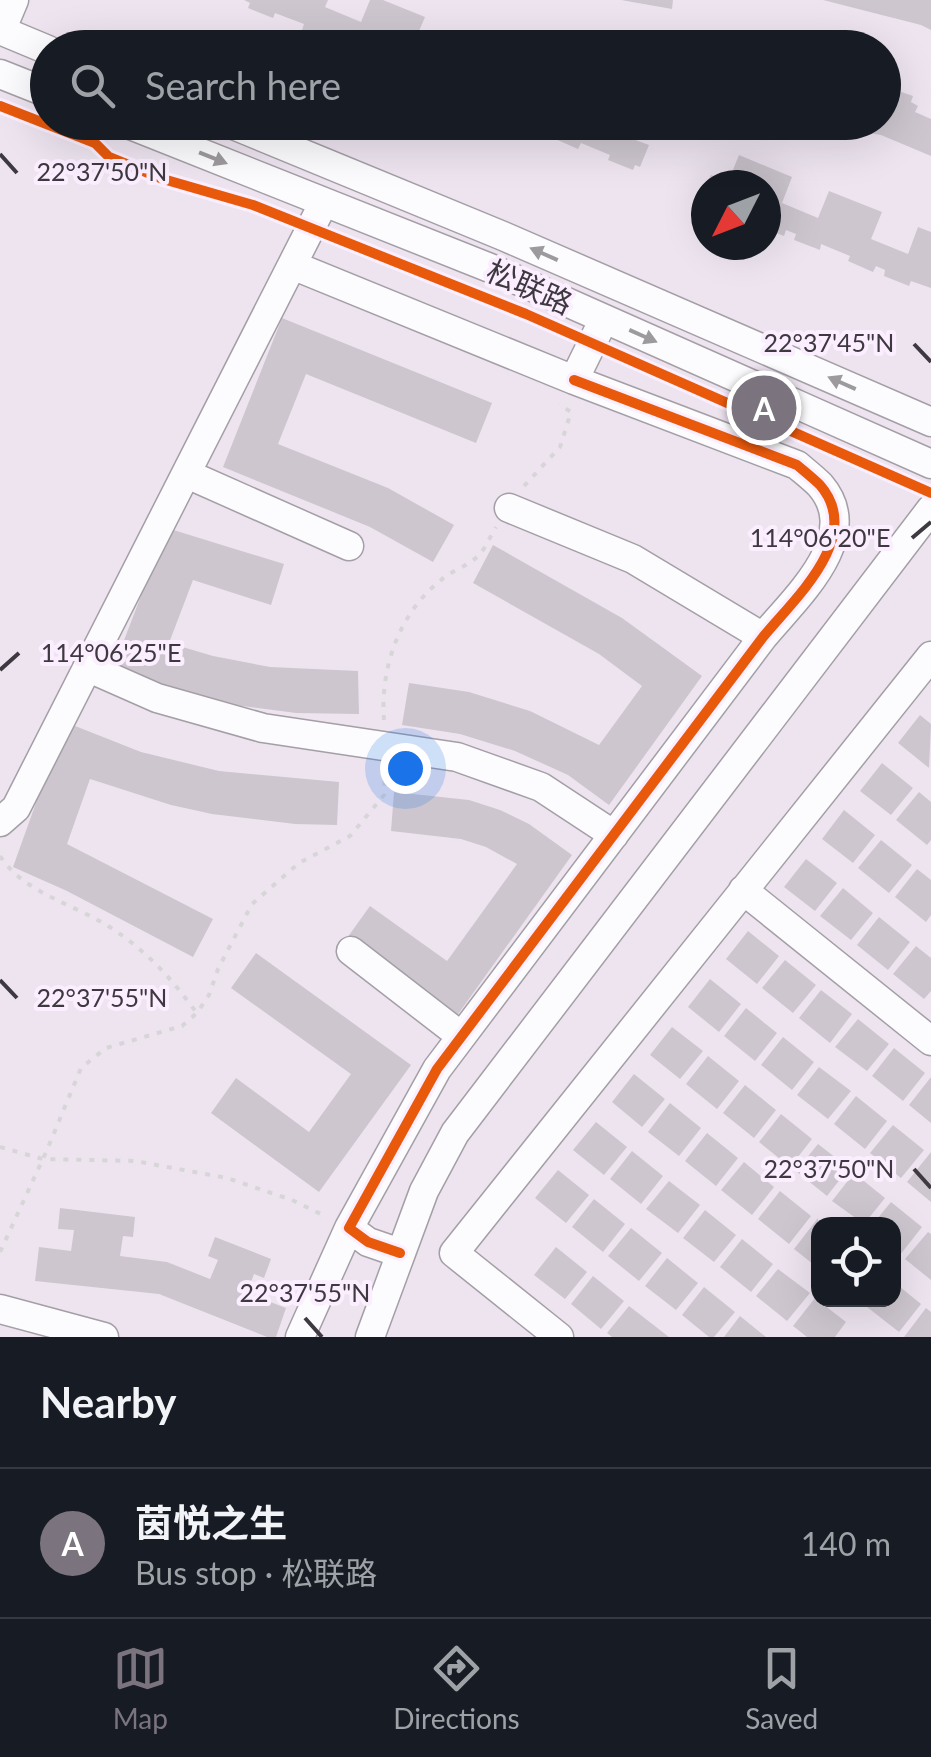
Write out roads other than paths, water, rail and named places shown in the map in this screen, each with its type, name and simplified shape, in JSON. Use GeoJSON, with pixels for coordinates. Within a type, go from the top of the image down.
{"type":"FeatureCollection","features":[{"type":"Feature","properties":{"kind":"street"},"geometry":{"type":"LineString","coordinates":[[14,0],[0,31],[30,43]]}},
{"type":"Feature","properties":{"kind":"street"},"geometry":{"type":"LineString","coordinates":[[0,74],[30,86]]}},
{"type":"Feature","properties":{"kind":"street","name":"松联路"},"geometry":{"type":"LineString","coordinates":[[168,140],[490,268],[931,464]]}},
{"type":"Feature","properties":{"kind":"street","name":"松联路"},"geometry":{"type":"LineString","coordinates":[[270,140],[503,236],[931,422]]}},
{"type":"Feature","properties":{"kind":"street"},"geometry":{"type":"LineString","coordinates":[[0,822],[16,808],[324,202]]}},
{"type":"Feature","properties":{"kind":"street"},"geometry":{"type":"LineString","coordinates":[[292,266],[796,464],[822,487],[834,513],[834,538],[818,570],[763,637],[437,1069],[349,1228],[300,1337]]}},
{"type":"Feature","properties":{"kind":"street"},"geometry":{"type":"LineString","coordinates":[[574,380],[604,319]]}},
{"type":"Feature","properties":{"kind":"street"},"geometry":{"type":"LineString","coordinates":[[187,474],[349,546]]}},
{"type":"Feature","properties":{"kind":"street"},"geometry":{"type":"LineString","coordinates":[[509,508],[634,559],[763,637]]}},
{"type":"Feature","properties":{"kind":"street"},"geometry":{"type":"LineString","coordinates":[[370,1337],[424,1191],[456,1134],[931,509]]}},
{"type":"Feature","properties":{"kind":"street"},"geometry":{"type":"LineString","coordinates":[[558,1337],[454,1253],[931,656]]}},
{"type":"Feature","properties":{"kind":"street"},"geometry":{"type":"LineString","coordinates":[[89,668],[157,698],[263,728],[457,758],[542,787],[614,835]]}},
{"type":"Feature","properties":{"kind":"street"},"geometry":{"type":"LineString","coordinates":[[744,890],[931,1040]]}},
{"type":"Feature","properties":{"kind":"street"},"geometry":{"type":"LineString","coordinates":[[351,951],[461,1036]]}},
{"type":"Feature","properties":{"kind":"street"},"geometry":{"type":"LineString","coordinates":[[349,1228],[368,1242],[400,1253]]}},
{"type":"Feature","properties":{"kind":"street"},"geometry":{"type":"LineString","coordinates":[[0,1308],[104,1337]]}},
{"type":"Feature","properties":{"kind":"place","name":"茵悦之生"},"geometry":{"type":"Point","coordinates":[764,408]}}]}
